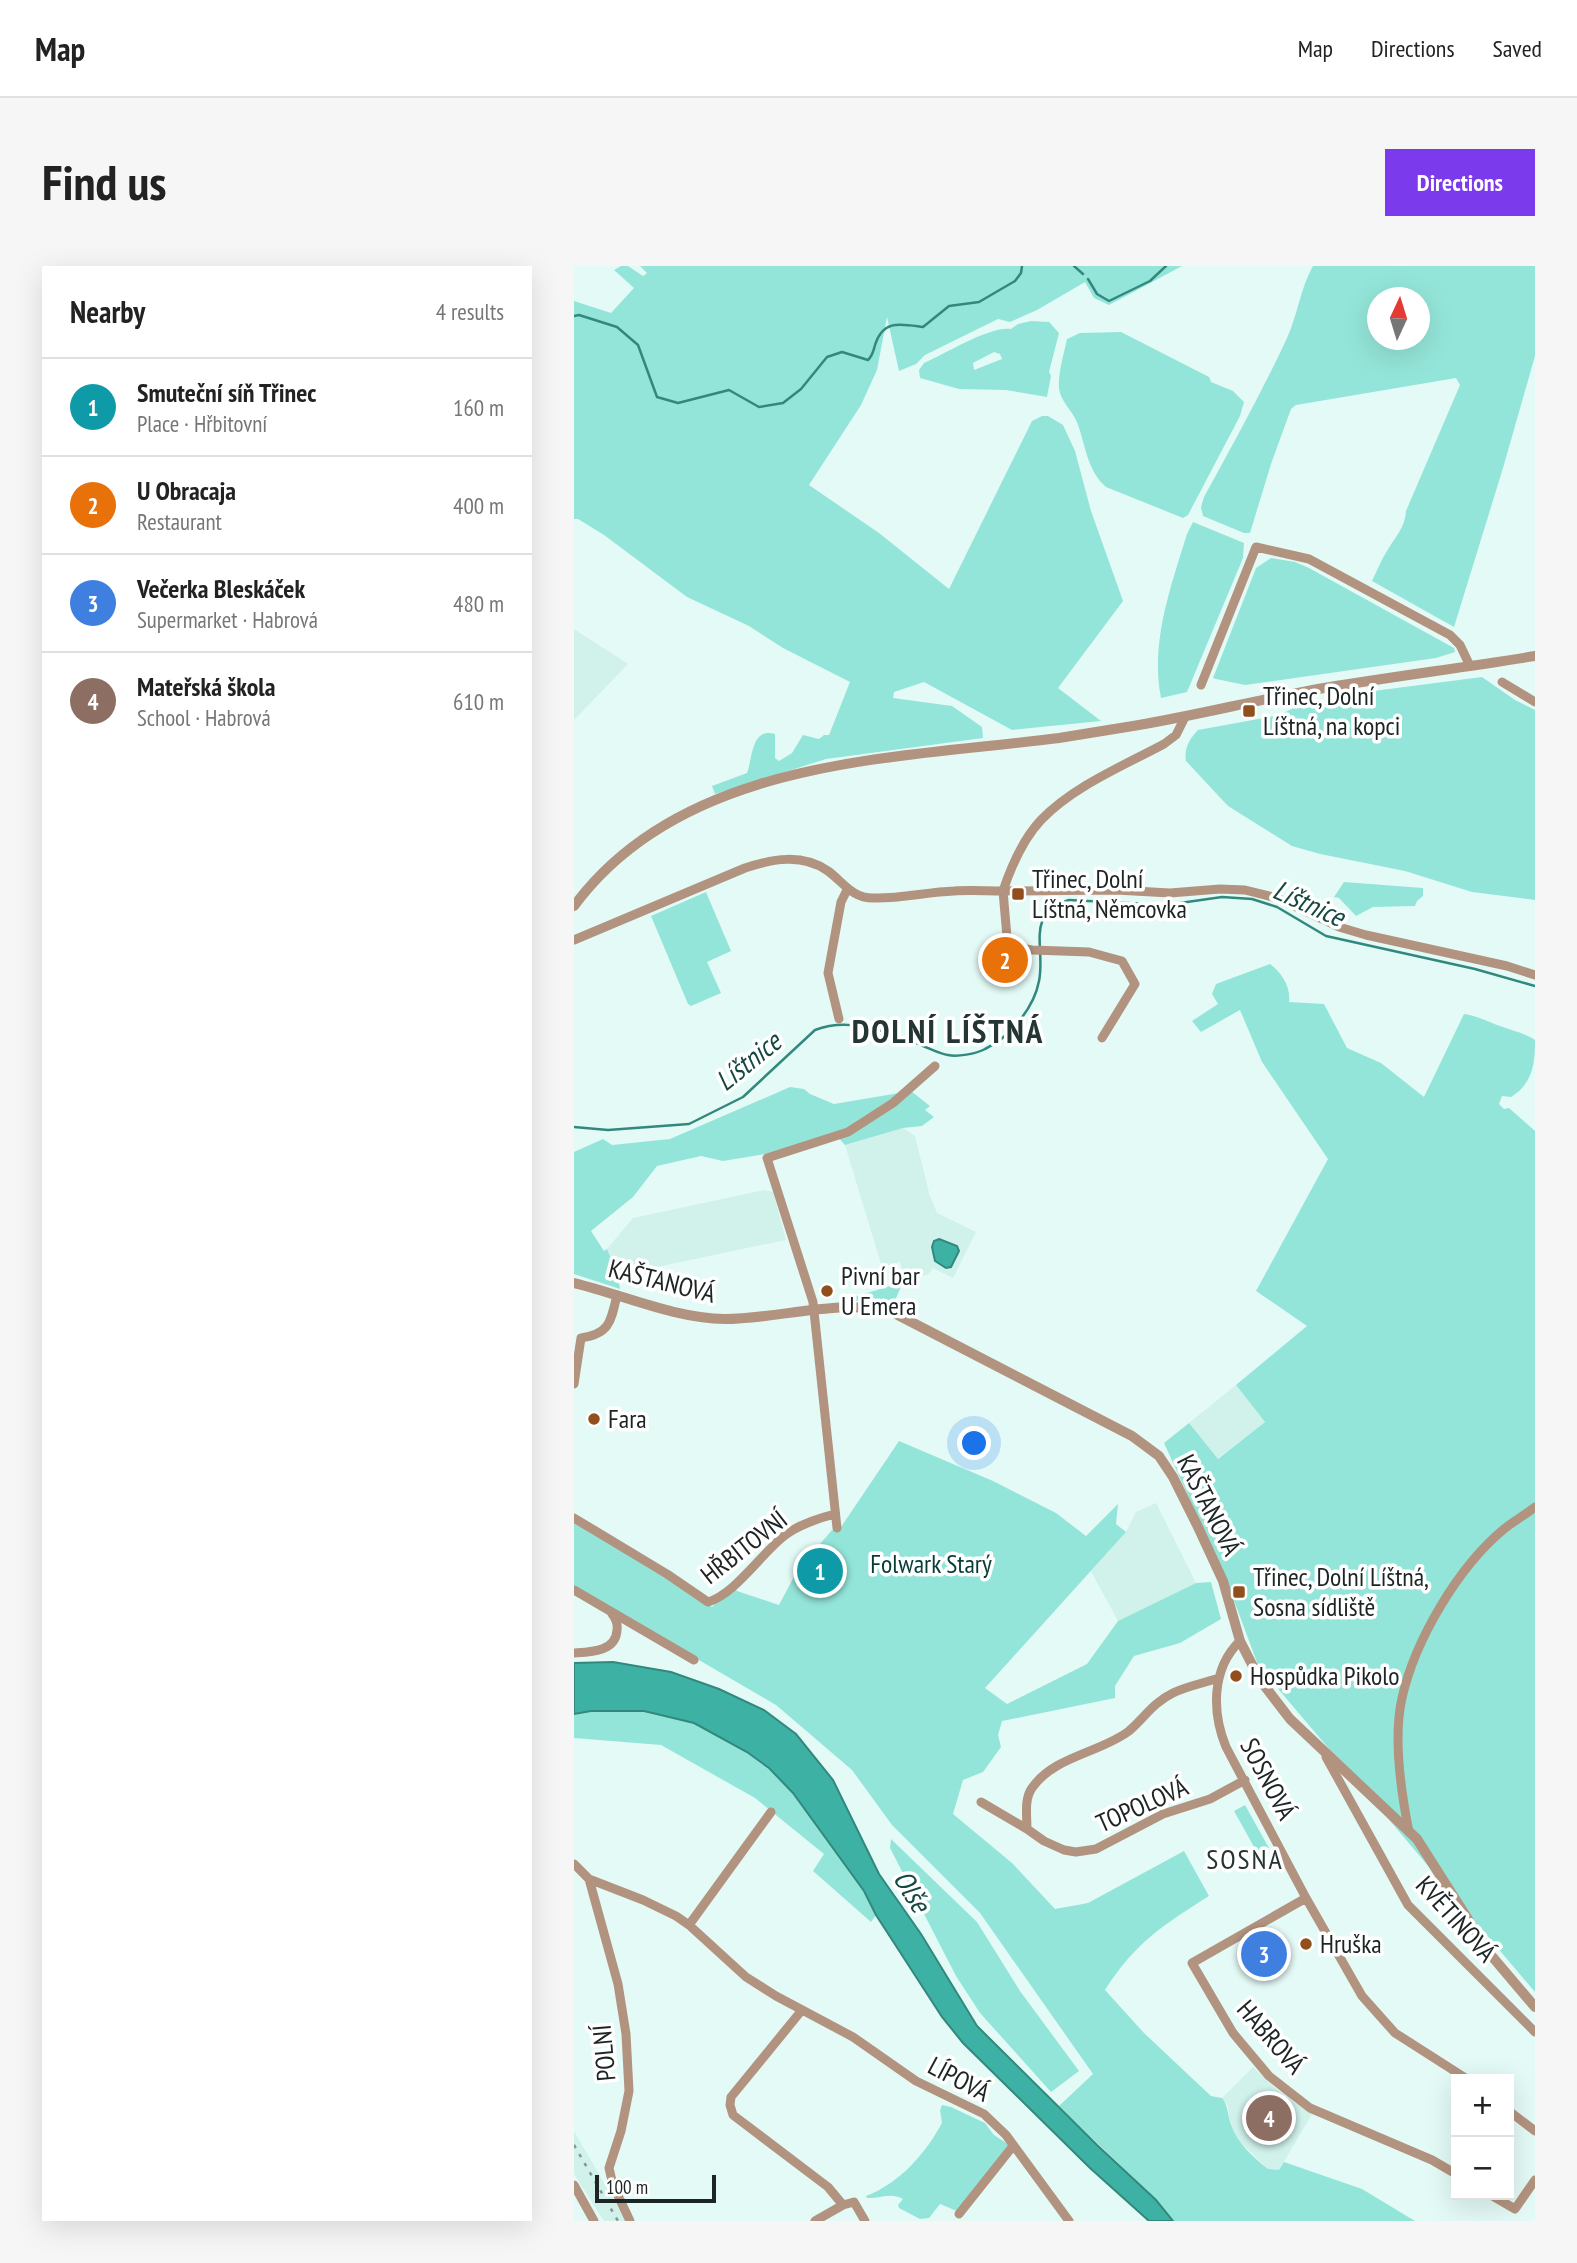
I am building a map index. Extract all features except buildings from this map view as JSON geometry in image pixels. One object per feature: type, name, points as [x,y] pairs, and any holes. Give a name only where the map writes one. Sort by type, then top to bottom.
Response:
[{"type":"street","points":[[1201,685],[1256,547],[1309,559],[1450,635],[1460,645],[1470,666]]},
{"type":"street","points":[[574,906],[608,867],[657,829],[702,805],[773,781],[906,754],[1061,737],[1185,717],[1328,687],[1535,656]]},
{"type":"street","points":[[1502,682],[1535,702]]},
{"type":"street","points":[[1102,1038],[1135,984],[1122,961],[1089,952],[1015,947],[1007,937],[1003,891],[1013,864],[1040,821],[1067,799],[1164,744],[1176,735],[1185,717]]},
{"type":"street","points":[[574,940],[762,862],[785,858],[808,861],[827,871],[847,890],[870,899],[954,891],[1116,890],[1170,893],[1245,890],[1277,898],[1339,927],[1366,935],[1472,957],[1535,975]]},
{"type":"street","points":[[839,1019],[828,973],[841,902],[847,890]]},
{"type":"street","points":[[837,1528],[813,1302],[786,1225],[767,1158],[848,1132],[892,1103],[935,1066]]},
{"type":"street","name":"KAŠTANOVÁ","points":[[574,1283],[677,1313],[710,1318],[751,1318],[869,1308],[892,1312],[1101,1419],[1151,1449],[1165,1464],[1202,1536],[1223,1581],[1240,1641],[1260,1680],[1290,1719],[1417,1839],[1490,1954],[1535,2007]]},
{"type":"street","points":[[574,1384],[581,1338],[596,1336],[604,1331],[617,1295]]},
{"type":"street","points":[[1409,1832],[1402,1785],[1399,1728],[1402,1699],[1415,1657],[1463,1574],[1504,1529],[1535,1507]]},
{"type":"street","name":"HŘBITOVNÍ","points":[[574,1518],[708,1602],[715,1600],[734,1584],[786,1534],[835,1514]]},
{"type":"street","points":[[574,1590],[694,1660]]},
{"type":"street","points":[[574,1653],[593,1652],[611,1644],[616,1637],[617,1619],[610,1612]]},
{"type":"street","name":"SOSNOVÁ","points":[[1240,1641],[1219,1678],[1216,1709],[1219,1728],[1245,1780],[1306,1899],[1362,1996],[1395,2033],[1459,2074]]},
{"type":"street","points":[[1027,1829],[1027,1797],[1043,1776],[1064,1762],[1129,1731],[1152,1706],[1174,1692],[1219,1678]]},
{"type":"street","name":"KVĚTINOVÁ","points":[[1322,1749],[1408,1905],[1535,2032]]},
{"type":"street","name":"TOPOLOVÁ","points":[[981,1802],[1044,1841],[1076,1852],[1096,1849],[1163,1814],[1210,1799],[1245,1780]]},
{"type":"street","points":[[689,1924],[771,1812]]},
{"type":"street","points":[[574,1864],[589,1879]]},
{"type":"street","name":"LÍPOVÁ","points":[[589,1879],[643,1900],[689,1924],[746,1977],[853,2037],[916,2081],[984,2114],[997,2125],[1068,2220]]},
{"type":"street","name":"POLNÍ","points":[[589,1879],[618,1984],[626,2034],[629,2091],[621,2131],[609,2168],[613,2185],[630,2221]]},
{"type":"street","name":"HABROVÁ","points":[[1306,1899],[1192,1963],[1233,2033],[1269,2076],[1310,2108],[1432,2160],[1451,2171]]},
{"type":"street","points":[[802,2010],[731,2096],[730,2105],[733,2115],[828,2187],[843,2205]]},
{"type":"street","points":[[1514,2115],[1535,2131]]},
{"type":"street","points":[[959,2214],[1013,2146]]},
{"type":"street","points":[[1500,2200],[1516,2209],[1535,2180]]},
{"type":"street","points":[[574,2185],[594,2221]]},
{"type":"street","points":[[815,2221],[843,2205],[854,2202],[864,2221]]},
{"type":"shaded area","points":[[574,629],[628,664],[574,720]]},
{"type":"shaded area","points":[[903,1128],[915,1136],[929,1193],[937,1213],[976,1232],[953,1278],[933,1268],[929,1274],[906,1282],[900,1262],[882,1267],[845,1145]]},
{"type":"shaded area","points":[[764,1190],[773,1192],[786,1240],[618,1275],[607,1249],[633,1218]]},
{"type":"shaded area","points":[[939,1239],[957,1246],[959,1251],[951,1267],[946,1268],[935,1261],[932,1247],[934,1241]]},
{"type":"shaded area","points":[[1236,1385],[1265,1422],[1217,1459],[1189,1423]]},
{"type":"shaded area","points":[[1156,1503],[1196,1583],[1118,1621],[1091,1571],[1126,1532],[1136,1512]]},
{"type":"shaded area","points":[[613,1662],[671,1672],[719,1689],[764,1710],[796,1734],[833,1780],[879,1874],[921,1934],[977,2026],[1156,2200],[1173,2221],[1149,2221],[1090,2168],[963,2043],[942,2017],[876,1915],[864,1891],[793,1793],[769,1768],[747,1752],[694,1723],[644,1711],[591,1711],[574,1714],[574,1663]]},
{"type":"shaded area","points":[[1253,2067],[1279,2092],[1312,2114],[1279,2170],[1268,2169],[1238,2140],[1229,2122],[1228,2106],[1222,2098]]},
{"type":"shaded area","points":[[574,2131],[626,2221],[604,2221],[574,2174]]},
{"type":"green space","points":[[628,266],[643,276],[647,273],[640,266],[1182,266],[1109,305],[1094,298],[1085,282],[1037,310],[1010,322],[998,319],[899,371],[887,317],[877,370],[861,405],[809,485],[879,533],[949,589],[1032,421],[1048,416],[1063,425],[1075,451],[1091,511],[1123,601],[1058,688],[1101,721],[1012,730],[924,682],[894,692],[893,698],[952,706],[982,727],[983,738],[826,759],[715,794],[712,786],[747,773],[754,745],[761,735],[775,734],[775,758],[779,761],[792,753],[803,735],[819,739],[829,735],[850,682],[783,648],[749,626],[687,597],[604,535],[574,519],[574,301],[611,313],[634,288],[614,270]]},
{"type":"green space","points":[[1313,266],[1535,266],[1535,356],[1454,627],[1372,581],[1404,522],[1406,511],[1460,385],[1456,378],[1296,405],[1291,409],[1271,464],[1250,533],[1203,516],[1201,507],[1204,497],[1287,338]]},
{"type":"green space","points":[[1031,321],[1049,322],[1059,333],[1049,372],[1051,376],[1047,397],[1006,390],[959,389],[920,378],[919,370],[924,363],[979,336],[1011,329]],"holes":[[[994,352],[1000,354],[1002,359],[974,370],[973,363]]]},
{"type":"green space","points":[[1121,332],[1209,377],[1211,382],[1233,391],[1244,402],[1240,416],[1188,515],[1183,518],[1106,487],[1091,465],[1077,422],[1060,393],[1059,376],[1067,339],[1080,333]]},
{"type":"green space","points":[[1193,522],[1244,543],[1243,558],[1187,692],[1161,698],[1158,677],[1160,636],[1175,574]]},
{"type":"green space","points":[[1271,558],[1295,562],[1309,568],[1454,648],[1455,652],[1436,658],[1245,685],[1213,678],[1256,568]]},
{"type":"green space","points":[[1482,677],[1535,710],[1535,900],[1472,892],[1405,871],[1292,846],[1228,806],[1186,761],[1188,744],[1198,730],[1280,715],[1295,707],[1318,702],[1336,702],[1339,698],[1381,690]]},
{"type":"green space","points":[[1344,882],[1423,888],[1423,896],[1415,906],[1373,907],[1356,916],[1339,898],[1334,897]]},
{"type":"green space","points":[[706,892],[731,951],[707,962],[721,993],[691,1006],[651,916]]},
{"type":"green space","points":[[1270,964],[1285,981],[1289,1002],[1324,1004],[1347,1048],[1381,1063],[1424,1097],[1464,1014],[1535,1040],[1533,1065],[1528,1079],[1511,1097],[1502,1096],[1499,1104],[1504,1109],[1509,1108],[1535,1131],[1535,1992],[1258,1665],[1226,1579],[1164,1443],[1189,1423],[1218,1459],[1265,1422],[1236,1385],[1307,1326],[1256,1291],[1328,1159],[1262,1062],[1240,1010],[1201,1032],[1192,1021],[1218,1004],[1212,994],[1216,984]]},
{"type":"green space","points":[[790,1087],[804,1089],[834,1104],[911,1091],[930,1106],[925,1110],[934,1117],[922,1126],[903,1128],[845,1145],[835,1134],[765,1154],[723,1161],[701,1156],[657,1166],[633,1197],[591,1231],[604,1251],[607,1249],[618,1275],[620,1289],[574,1274],[574,1152],[603,1139],[612,1145],[670,1139]]},
{"type":"green space","points":[[903,1282],[893,1305],[882,1301],[841,1301]]},
{"type":"green space","name":"Folwark Starý","points":[[899,1441],[993,1481],[1056,1513],[1086,1536],[1118,1504],[1116,1524],[1126,1532],[985,1688],[1007,1704],[1087,1664],[1118,1621],[1196,1583],[1211,1582],[1221,1619],[1180,1643],[1134,1656],[1115,1686],[1115,1698],[1002,1721],[998,1735],[1001,1747],[983,1772],[963,1780],[953,1814],[1012,1863],[1055,1909],[1088,1903],[1184,1851],[1209,1896],[1151,1936],[1127,1960],[1105,1990],[1144,2033],[1211,2096],[1222,2098],[1238,2138],[1268,2169],[1279,2170],[1284,2162],[1362,2189],[1415,2221],[1173,2221],[1132,2176],[1059,2106],[1093,2074],[980,1913],[892,1825],[852,1770],[776,1705],[574,1587],[574,1518],[712,1607],[732,1587],[779,1605],[797,1571],[832,1530],[841,1527]]},
{"type":"green space","points":[[591,1711],[644,1711],[694,1723],[747,1752],[769,1768],[797,1797],[864,1891],[876,1915],[871,1922],[813,1871],[824,1854],[755,1798],[661,1745],[574,1738],[574,1714]]},
{"type":"green space","points":[[1245,1805],[1269,1848],[1258,1854],[1234,1811]]},
{"type":"green space","points":[[891,1839],[977,1922],[1020,1991],[1079,2071],[1051,2092],[980,2013],[956,1976],[890,1848]]},
{"type":"green space","points":[[942,2105],[985,2123],[994,2135],[1011,2146],[959,2212],[940,2204],[929,2218],[920,2219],[899,2208],[898,2205],[903,2199],[898,2197],[867,2198],[866,2196],[901,2175],[928,2146],[942,2123]]},
{"type":"waterway","points":[[574,316],[579,315],[617,327],[638,345],[657,397],[678,403],[729,390],[759,407],[783,403],[801,389],[827,357],[842,352],[868,360],[878,337],[888,327],[923,327],[949,306],[979,302],[1015,281],[1022,266]]},
{"type":"waterway","points":[[1074,266],[1083,274]]},
{"type":"waterway","points":[[1088,279],[1097,294],[1109,301],[1150,281],[1166,266]]},
{"type":"waterway","name":"Líštnice","points":[[574,1127],[608,1130],[689,1124],[743,1097],[815,1030],[829,1026],[856,1025],[870,1028],[948,1055],[981,1051],[1012,1029],[1032,1001],[1039,981],[1042,923],[1046,914],[1055,906],[1069,900],[1166,905],[1222,897],[1252,899],[1277,907],[1326,936],[1475,969],[1535,986]]},
{"type":"railway","points":[[574,2145],[618,2221]]},
{"type":"place","name":"Třinec, Dolní Líštná, na kopci","points":[[1249,711]]},
{"type":"place","name":"Třinec, Dolní Líštná, Němcovka","points":[[1018,894]]},
{"type":"place","name":"U Obracaja","points":[[1005,960]]},
{"type":"place","name":"Pivní bar U Emera","points":[[827,1291]]},
{"type":"place","name":"Fara","points":[[594,1419]]},
{"type":"place","name":"Smuteční síň Třinec","points":[[820,1571]]},
{"type":"place","name":"Třinec, Dolní Líštná, Sosna sídliště","points":[[1239,1592]]},
{"type":"place","name":"Hospůdka Pikolo","points":[[1236,1676]]},
{"type":"place","name":"Hruška","points":[[1306,1944]]},
{"type":"place","name":"Večerka Bleskáček","points":[[1264,1954]]},
{"type":"place","name":"Mateřská škola","points":[[1269,2118]]},
{"type":"district","name":"DOLNÍ LÍŠTNÁ","points":[[948,1031]]},
{"type":"district","name":"SOSNA","points":[[1245,1859]]},
{"type":"water label","name":"Olše","points":[[912,1891]]}]
